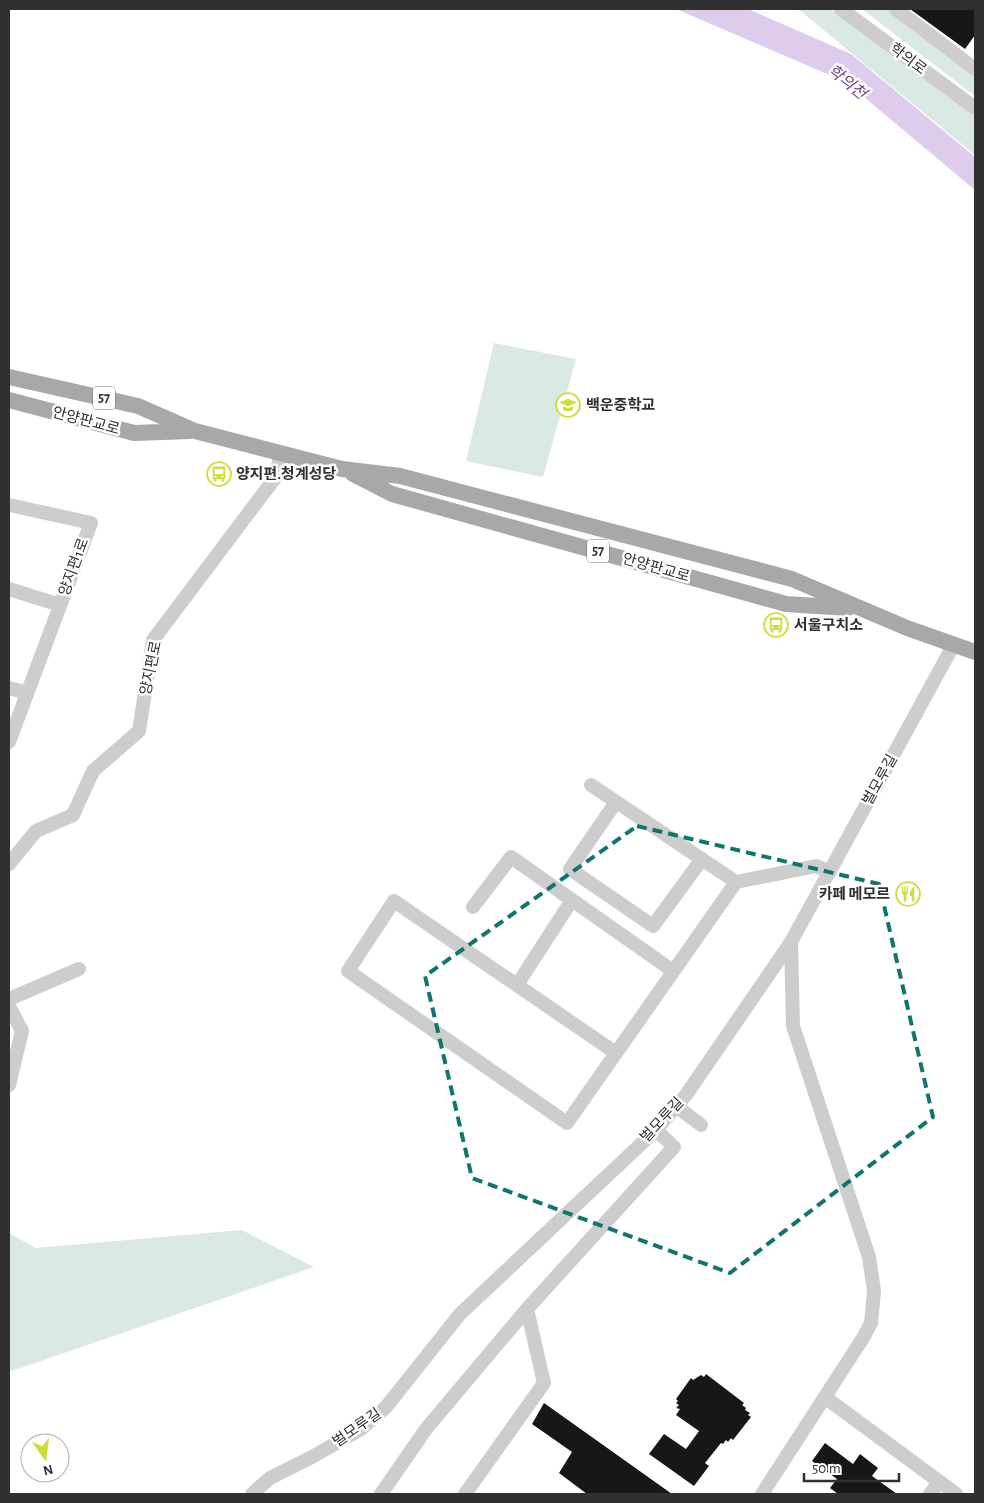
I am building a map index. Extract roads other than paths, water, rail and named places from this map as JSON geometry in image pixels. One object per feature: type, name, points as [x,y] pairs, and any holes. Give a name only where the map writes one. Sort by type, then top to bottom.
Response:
[{"type":"main road","name":"안양판교로","points":[[9,377],[138,406],[194,431],[342,469],[400,476],[792,579],[907,628],[975,652]]},
{"type":"main road","name":"안양판교로","points":[[9,400],[134,433],[194,431]]},
{"type":"main road","name":"안양판교로","points":[[342,469],[392,494],[786,604],[860,609]]},
{"type":"street","name":"학의로","points":[[841,9],[975,108]]},
{"type":"street","points":[[896,9],[975,69]]},
{"type":"street","name":"양지편로","points":[[9,864],[36,832],[73,815],[93,771],[139,731],[154,640],[275,478],[281,453]]},
{"type":"street","name":"양지편1로","points":[[9,505],[90,523],[9,742]]},
{"type":"street","name":"양지편1로","points":[[9,588],[60,605]]},
{"type":"street","name":"벌모루길","points":[[252,1494],[270,1478],[361,1429],[386,1407],[460,1314],[656,1130],[686,1095],[791,942],[954,644]]},
{"type":"street","points":[[9,688],[27,693]]},
{"type":"street","points":[[591,785],[736,882]]},
{"type":"street","points":[[616,802],[570,869],[653,926],[702,859]]},
{"type":"street","points":[[474,907],[511,857],[673,972]]},
{"type":"street","points":[[616,1053],[394,901],[348,971],[567,1123],[736,882],[816,866],[830,872]]},
{"type":"street","points":[[517,985],[572,900]]},
{"type":"street","points":[[762,1494],[826,1398],[871,1323],[874,1290],[869,1257],[793,1026],[791,942]]},
{"type":"street","points":[[9,999],[79,969]]},
{"type":"street","points":[[9,1006],[22,1031],[9,1085]]},
{"type":"street","points":[[676,1106],[701,1125]]},
{"type":"street","points":[[381,1494],[426,1428],[527,1309],[674,1148],[656,1130]]},
{"type":"street","points":[[465,1494],[544,1383],[527,1309]]},
{"type":"street","points":[[826,1398],[956,1494]]},
{"type":"street","points":[[930,1494],[939,1482]]},
{"type":"water","name":"학의천","points":[[676,9],[748,9],[851,54],[975,157],[975,190],[846,82]]},
{"type":"place","name":"백운중학교","points":[[568,405]]},
{"type":"place","name":"양지편.청계성당","points":[[219,474]]},
{"type":"place","name":"서울구치소","points":[[776,625]]},
{"type":"place","name":"카페 메모르","points":[[908,894]]}]
